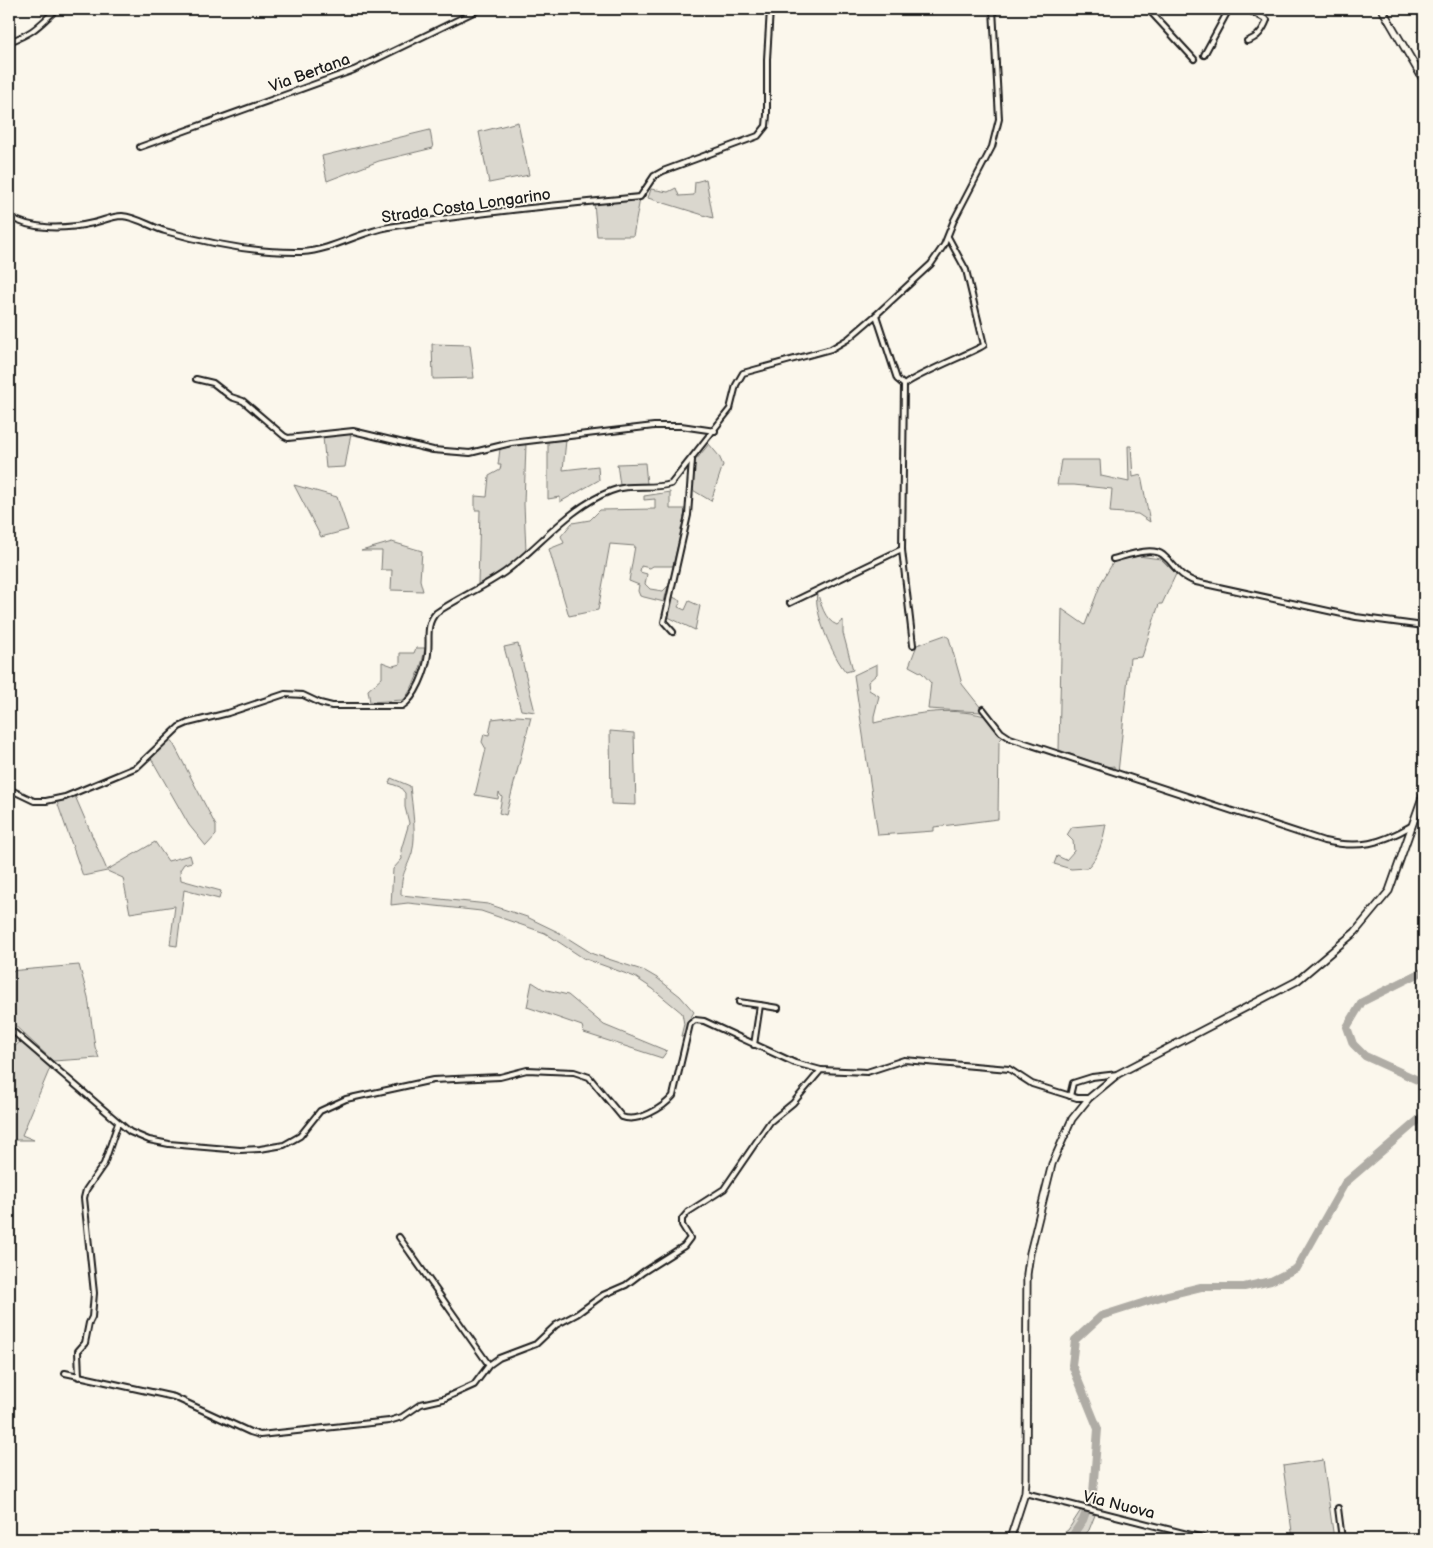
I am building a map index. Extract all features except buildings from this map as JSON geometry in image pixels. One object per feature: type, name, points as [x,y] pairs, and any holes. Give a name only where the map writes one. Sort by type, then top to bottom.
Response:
[{"type":"main road","points":[[1382,9],[1424,80]]},
{"type":"main road","points":[[1010,1539],[1025,1493],[1027,1460],[1026,1290],[1030,1253],[1058,1148],[1072,1119],[1089,1098],[1118,1074],[1283,989],[1317,967],[1356,932],[1389,891],[1424,792]]},
{"type":"street","points":[[9,42],[27,36],[57,9]]},
{"type":"street","name":"Via Bertana","points":[[140,147],[354,70],[480,9]]},
{"type":"street","name":"Strada Costa Longarino","points":[[9,216],[26,226],[38,226],[83,224],[124,216],[162,231],[222,245],[247,250],[301,252],[323,249],[391,226],[554,205],[640,197],[654,176],[663,171],[758,136],[763,132],[767,115],[767,59],[770,9]]},
{"type":"street","points":[[9,790],[34,801],[46,801],[65,797],[138,767],[179,727],[188,722],[228,713],[285,694],[303,695],[320,704],[332,706],[402,706],[412,697],[425,668],[428,654],[429,623],[436,613],[504,572],[575,511],[594,498],[619,488],[660,487],[671,484],[715,431],[730,409],[736,385],[743,372],[831,349],[848,339],[931,264],[948,237],[954,220],[992,146],[996,133],[999,119],[993,9]]},
{"type":"street","points":[[1148,9],[1194,59]]},
{"type":"street","points":[[1204,55],[1229,9]]},
{"type":"street","points":[[1247,9],[1267,20],[1264,28],[1255,39],[1247,41]]},
{"type":"street","points":[[904,385],[948,361],[979,350],[984,345],[966,270],[948,237]]},
{"type":"street","points":[[876,315],[897,379],[904,385]]},
{"type":"street","points":[[196,379],[212,383],[232,398],[242,401],[288,438],[353,431],[433,450],[470,453],[511,443],[654,426],[681,426],[715,431]]},
{"type":"street","points":[[904,385],[902,549],[913,645]]},
{"type":"street","points":[[673,632],[664,622],[688,515],[692,460]]},
{"type":"street","points":[[790,603],[902,549]]},
{"type":"street","points":[[1113,560],[1155,552],[1164,556],[1179,574],[1196,582],[1356,617],[1424,626]]},
{"type":"street","points":[[983,709],[1001,732],[1010,738],[1324,841],[1348,845],[1369,844],[1413,825]]},
{"type":"street","points":[[739,1002],[778,1008]]},
{"type":"street","points":[[754,1045],[760,1005]]},
{"type":"street","points":[[9,1028],[130,1132],[149,1140],[169,1144],[240,1150],[284,1145],[300,1136],[320,1111],[346,1099],[432,1080],[500,1077],[534,1070],[574,1072],[589,1077],[622,1117],[636,1118],[666,1105],[673,1096],[690,1024],[695,1020],[704,1021],[795,1063],[821,1070],[867,1072],[904,1060],[1009,1070],[1032,1084],[1070,1096],[1089,1098]]},
{"type":"street","points":[[65,1373],[174,1397],[260,1435],[389,1421],[402,1417],[421,1404],[442,1399],[474,1385],[489,1366],[499,1358],[536,1344],[556,1325],[578,1314],[603,1295],[626,1285],[684,1246],[690,1238],[682,1225],[682,1219],[688,1212],[724,1189],[734,1179],[770,1122],[793,1103],[821,1070]]},
{"type":"street","points":[[1070,1096],[1073,1084],[1078,1081],[1118,1074]]},
{"type":"street","points":[[79,1377],[78,1351],[85,1342],[89,1323],[92,1319],[94,1293],[84,1198],[86,1190],[104,1164],[118,1123]]},
{"type":"street","points":[[400,1237],[489,1366]]},
{"type":"street","name":"Via Nuova","points":[[1025,1493],[1207,1539]]},
{"type":"street","points":[[1338,1508],[1342,1539]]},
{"type":"shaded area","points":[[518,122],[529,175],[489,183],[479,132]]},
{"type":"shaded area","points":[[430,130],[433,148],[379,161],[327,181],[322,156]]},
{"type":"shaded area","points":[[706,179],[713,218],[648,198],[651,189],[668,192],[676,188],[679,196],[694,195],[695,182]]},
{"type":"shaded area","points":[[640,199],[633,236],[597,236],[594,203]]},
{"type":"shaded area","points":[[432,344],[470,345],[474,378],[433,379]]},
{"type":"shaded area","points":[[351,433],[345,467],[326,468],[323,437]]},
{"type":"shaded area","points":[[566,440],[563,470],[598,466],[599,480],[560,502],[560,497],[548,499],[548,441]]},
{"type":"shaded area","points":[[526,443],[524,504],[526,552],[503,570],[478,584],[480,510],[475,510],[475,496],[487,497],[489,476],[500,470],[501,465],[498,465],[500,449]]},
{"type":"shaded area","points":[[709,444],[719,456],[723,465],[711,501],[691,489],[695,461]]},
{"type":"shaded area","points":[[1128,446],[1131,446],[1133,477],[1141,475],[1150,522],[1138,514],[1110,512],[1112,489],[1057,485],[1061,460],[1100,460],[1101,476],[1129,482]]},
{"type":"shaded area","points":[[645,463],[647,484],[620,485],[617,464]]},
{"type":"shaded area","points":[[294,485],[337,497],[348,530],[321,537]]},
{"type":"shaded area","points":[[670,492],[670,509],[686,509],[673,566],[653,566],[650,568],[641,566],[640,572],[647,574],[645,584],[650,589],[663,591],[668,586],[664,602],[640,596],[638,591],[639,585],[629,581],[635,546],[610,544],[598,610],[569,616],[549,549],[564,543],[561,536],[572,523],[590,520],[600,510],[655,509],[655,499],[644,500],[644,496]]},
{"type":"shaded area","points":[[392,542],[422,551],[420,580],[423,591],[391,590],[392,570],[381,570],[382,551],[361,551]]},
{"type":"shaded area","points":[[1138,556],[1161,559],[1176,574],[1162,604],[1159,604],[1142,657],[1130,658],[1118,773],[1114,771],[1114,766],[1107,767],[1059,750],[1062,609],[1085,625],[1101,583],[1114,561]]},
{"type":"shaded area","points":[[817,592],[829,619],[837,625],[843,620],[843,633],[853,670],[846,672],[835,656],[821,622]]},
{"type":"shaded area","points":[[671,596],[681,601],[678,607],[685,610],[689,601],[700,606],[695,630],[666,616]]},
{"type":"shaded area","points":[[945,635],[949,638],[962,684],[981,708],[981,712],[928,709],[931,683],[922,673],[909,666],[917,645]]},
{"type":"shaded area","points":[[518,644],[535,712],[521,710],[504,647]]},
{"type":"shaded area","points":[[416,648],[425,648],[424,655],[418,675],[404,700],[370,702],[368,690],[382,678],[382,662],[393,666],[400,664],[400,653],[414,653]]},
{"type":"shaded area","points":[[877,664],[877,674],[868,682],[869,690],[879,696],[874,723],[929,712],[971,713],[985,716],[1003,737],[999,741],[998,819],[934,827],[934,831],[878,835],[854,675]]},
{"type":"shaded area","points":[[517,716],[531,717],[506,815],[499,813],[502,797],[499,793],[498,799],[475,795],[486,749],[482,742],[484,734],[489,735],[492,719]]},
{"type":"shaded area","points":[[610,731],[634,733],[636,805],[611,804]]},
{"type":"shaded area","points":[[171,739],[216,826],[216,835],[206,846],[189,825],[151,758]]},
{"type":"shaded area","points":[[391,778],[410,786],[414,820],[412,853],[403,877],[401,895],[488,904],[527,917],[558,932],[593,954],[645,971],[680,996],[694,1012],[688,1022],[684,1037],[681,1036],[684,1024],[682,1013],[653,989],[635,977],[583,958],[545,933],[481,911],[408,903],[391,905],[393,869],[402,859],[401,850],[409,823],[405,807],[405,793],[400,787],[389,783]]},
{"type":"shaded area","points":[[75,796],[107,870],[155,842],[168,861],[190,855],[192,862],[184,864],[180,870],[181,880],[221,891],[219,899],[184,890],[177,946],[170,945],[175,906],[130,913],[123,878],[107,871],[83,876],[57,802]]},
{"type":"shaded area","points":[[1106,824],[1102,842],[1087,868],[1071,869],[1054,864],[1057,856],[1066,860],[1074,851],[1073,841],[1067,835],[1072,827]]},
{"type":"shaded area","points":[[79,965],[88,997],[95,1047],[99,1058],[53,1061],[9,1020],[9,971]]},
{"type":"shaded area","points":[[532,982],[543,989],[568,995],[604,1025],[667,1051],[662,1058],[584,1033],[582,1026],[527,1007]]},
{"type":"shaded area","points":[[21,1041],[50,1068],[22,1135],[34,1140],[9,1140],[9,1056],[10,1051]]},
{"type":"shaded area","points":[[1323,1460],[1334,1539],[1293,1539],[1283,1466]]},
{"type":"shaded area","points":[[1081,1510],[1095,1515],[1089,1530],[1082,1538],[1055,1539],[1068,1530]]},
{"type":"waterway","points":[[1424,971],[1362,1002],[1347,1027],[1353,1044],[1365,1056],[1424,1083]]},
{"type":"waterway","points":[[1070,1539],[1083,1520],[1093,1493],[1098,1429],[1072,1365],[1075,1340],[1101,1316],[1164,1296],[1201,1287],[1244,1287],[1271,1281],[1297,1268],[1345,1183],[1424,1115]]}]
